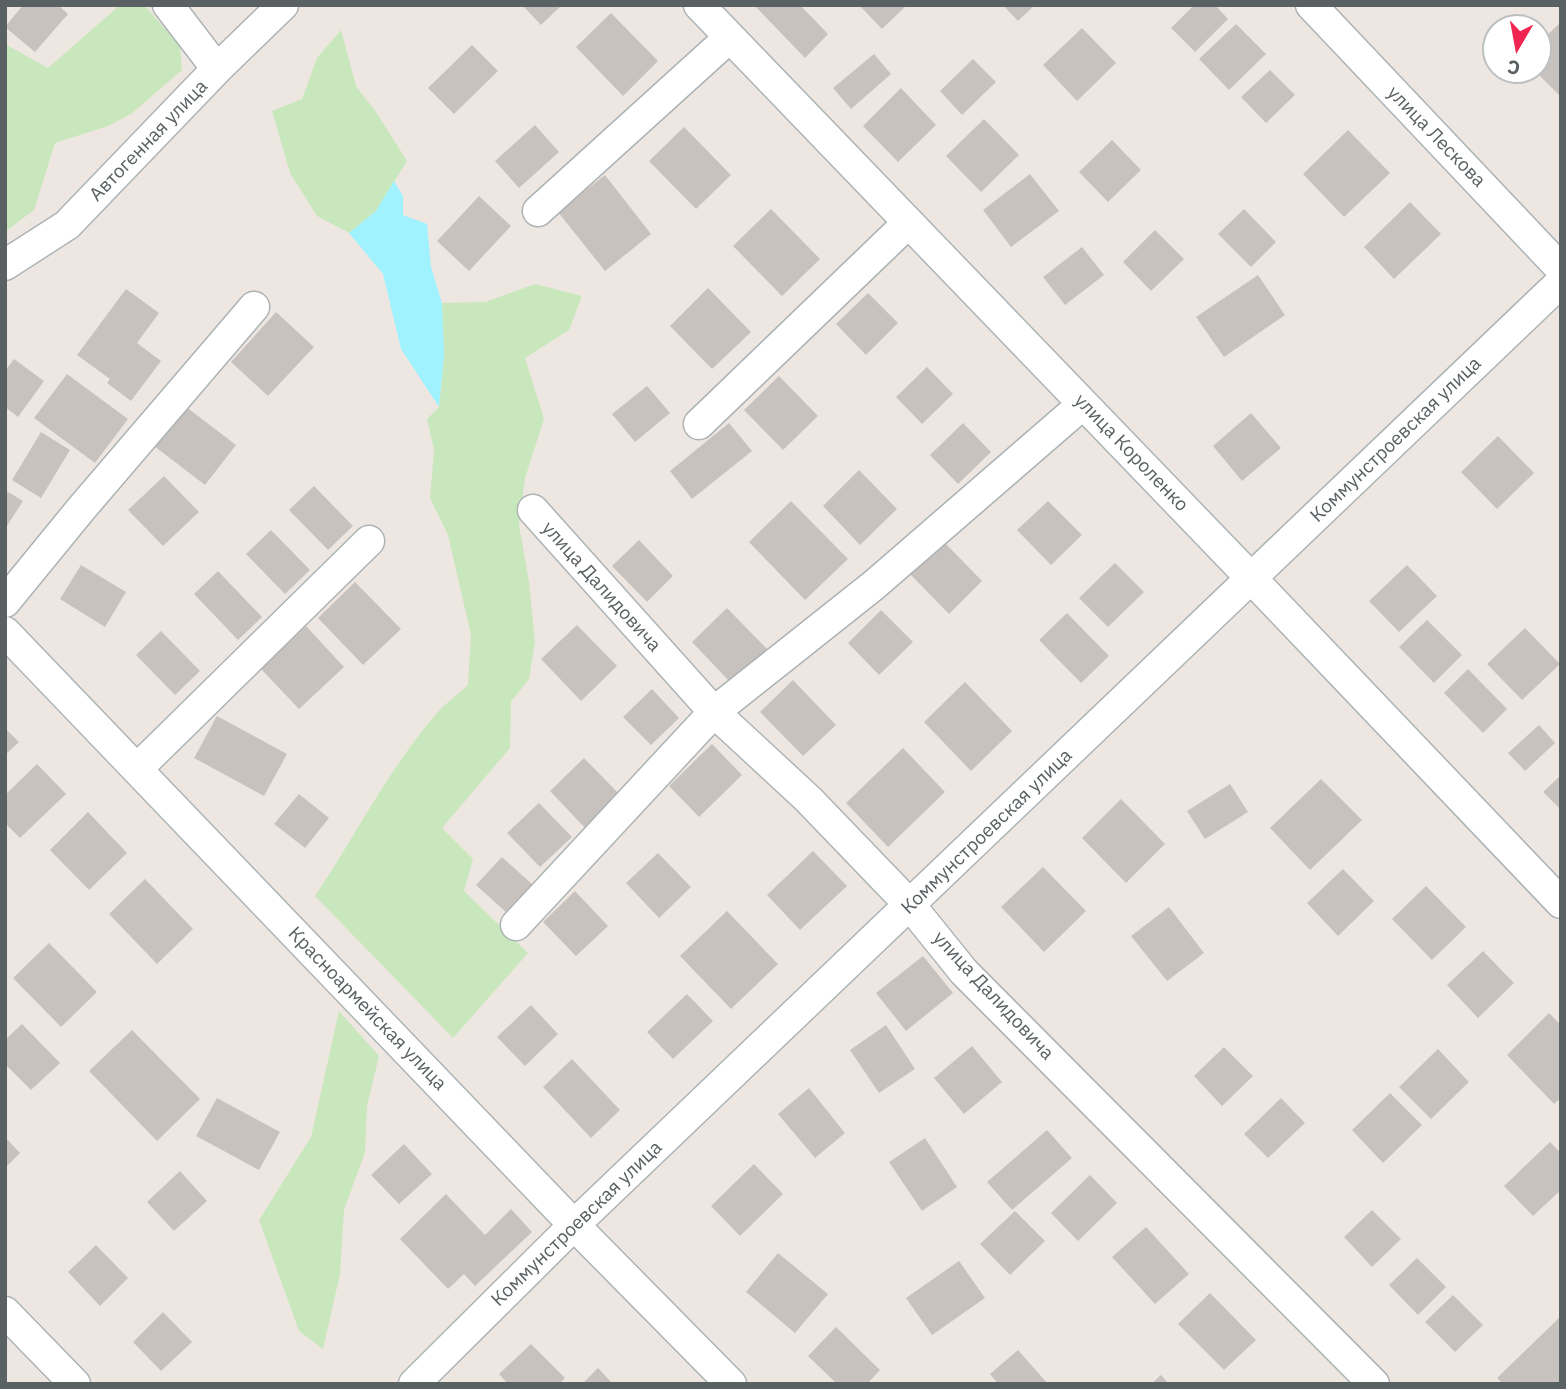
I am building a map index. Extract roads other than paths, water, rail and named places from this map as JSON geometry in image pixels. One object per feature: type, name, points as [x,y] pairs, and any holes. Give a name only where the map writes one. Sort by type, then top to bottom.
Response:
[{"type":"street","points":[[168,5],[217,69]]},
{"type":"street","name":"Автогенная улица","points":[[5,265],[67,225],[217,69],[283,5]]},
{"type":"street","name":"улица Короленко","points":[[699,5],[1561,903]]},
{"type":"street","name":"улица Лескова","points":[[1311,5],[1561,269]]},
{"type":"street","points":[[538,211],[730,37]]},
{"type":"street","points":[[699,424],[908,223]]},
{"type":"street","name":"Коммунстроевская улица","points":[[414,1384],[574,1225],[1561,282]]},
{"type":"street","points":[[5,602],[254,307]]},
{"type":"street","points":[[516,925],[714,712],[874,585],[1083,404]]},
{"type":"street","name":"улица Далидовича","points":[[533,510],[714,712],[808,799],[910,905],[964,972],[1374,1384]]},
{"type":"street","points":[[137,769],[369,541]]},
{"type":"street","name":"Красноармейская улица","points":[[5,632],[574,1225],[731,1384]]},
{"type":"street","points":[[5,1312],[75,1384]]},
{"type":"water","points":[[394,181],[403,196],[403,215],[427,224],[431,267],[442,303],[444,355],[439,407],[401,349],[383,274],[349,233],[376,211]]}]
